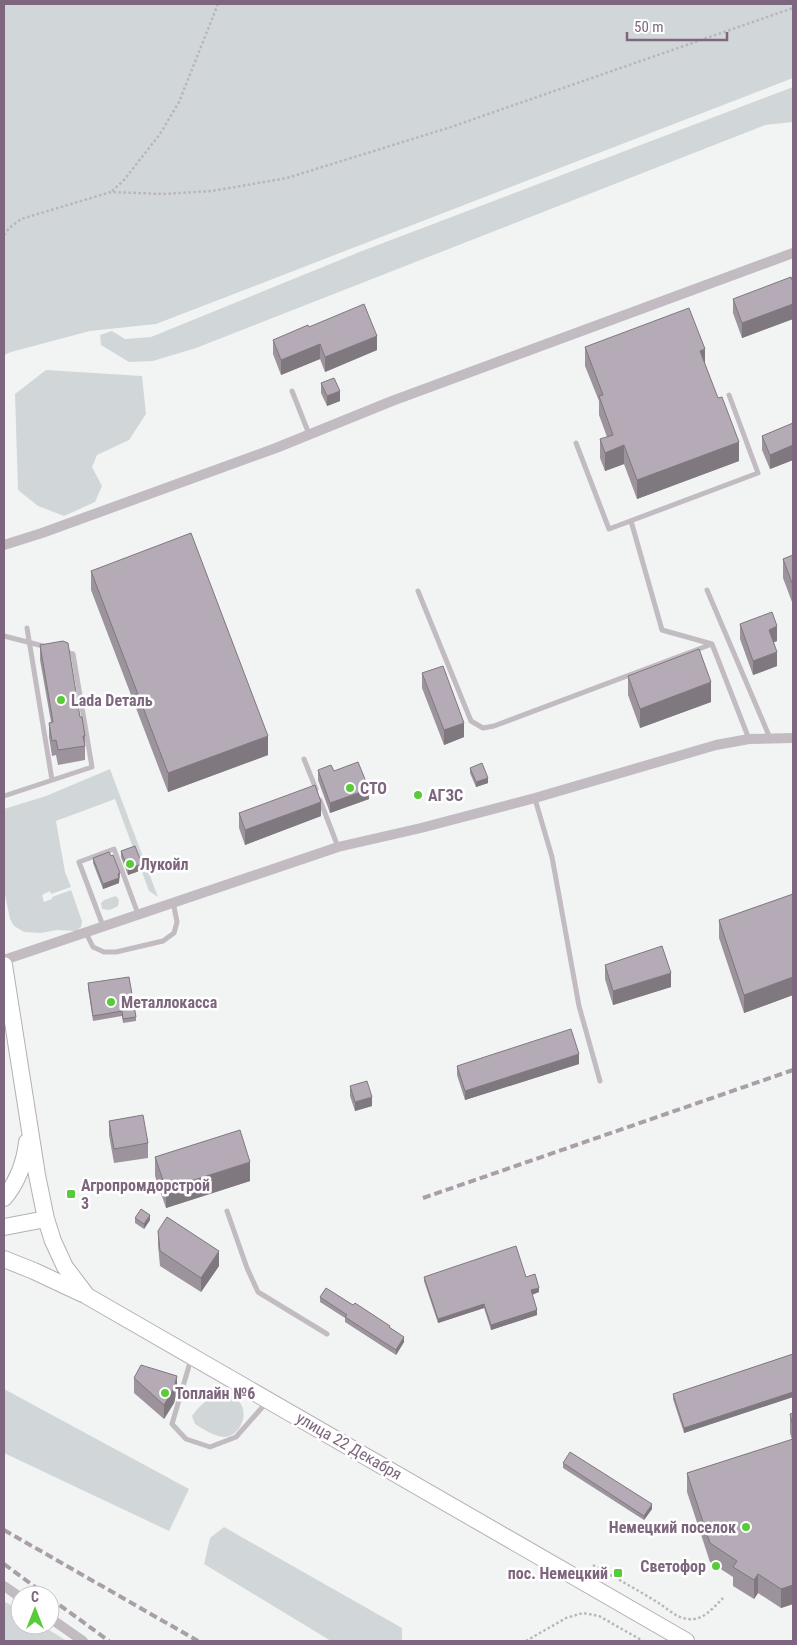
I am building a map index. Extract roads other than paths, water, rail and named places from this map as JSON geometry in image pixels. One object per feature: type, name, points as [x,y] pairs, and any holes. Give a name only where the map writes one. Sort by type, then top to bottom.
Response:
[{"type":"main road","name":"улица 22 Декабря","points":[[4,965],[36,1175],[46,1219],[53,1241],[65,1267],[87,1296],[686,1641]]},
{"type":"main road","points":[[4,1198],[9,1193],[22,1167],[29,1128]]},
{"type":"main road","points":[[4,1227],[46,1219]]},
{"type":"main road","points":[[4,1259],[87,1296]]},
{"type":"street","points":[[4,545],[42,533],[310,434],[392,401],[793,254]]},
{"type":"street","points":[[4,960],[338,847],[421,828],[535,798],[716,745],[749,739],[793,738]]},
{"type":"street","points":[[60,1625],[83,1641]]},
{"type":"lane","points":[[292,391],[310,434]]},
{"type":"lane","points":[[576,443],[609,529],[758,473],[729,395]]},
{"type":"lane","points":[[631,521],[662,630],[712,644]]},
{"type":"lane","points":[[707,590],[770,738]]},
{"type":"lane","points":[[418,591],[471,722],[483,728],[494,726],[712,644]]},
{"type":"lane","points":[[27,628],[52,780]]},
{"type":"lane","points":[[4,636],[73,654],[92,767],[4,796]]},
{"type":"lane","points":[[712,644],[749,739]]},
{"type":"lane","points":[[304,759],[338,847]]},
{"type":"lane","points":[[535,798],[552,857],[579,1006],[600,1081]]},
{"type":"lane","points":[[103,926],[79,862],[114,849],[138,914]]},
{"type":"lane","points":[[86,932],[93,947],[104,952],[116,952],[163,941],[174,933],[176,922],[173,902]]},
{"type":"lane","points":[[228,1211],[247,1268],[258,1292],[327,1334]]},
{"type":"lane","points":[[192,1356],[172,1424],[186,1439],[210,1447],[236,1437],[269,1400]]},
{"type":"railway","points":[[423,1198],[793,1070]]},
{"type":"railway","points":[[4,1530],[198,1641]]},
{"type":"railway","points":[[4,1564],[32,1585]]},
{"type":"railway","points":[[60,1605],[109,1641]]},
{"type":"place","name":"Lada Dеталь","points":[[61,700]]},
{"type":"place","name":"СТО","points":[[350,788]]},
{"type":"place","name":"АГЗС","points":[[418,795]]},
{"type":"place","name":"Лукойл","points":[[130,864]]},
{"type":"place","name":"Металлокасса","points":[[111,1002]]},
{"type":"place","name":"Агропромдорстрой 3","points":[[71,1194]]},
{"type":"place","name":"Топлайн №6","points":[[165,1393]]},
{"type":"place","name":"Немецкий поселок","points":[[746,1527]]},
{"type":"place","name":"Светофор","points":[[716,1566]]},
{"type":"place","name":"пос. Немецкий","points":[[618,1573]]}]
